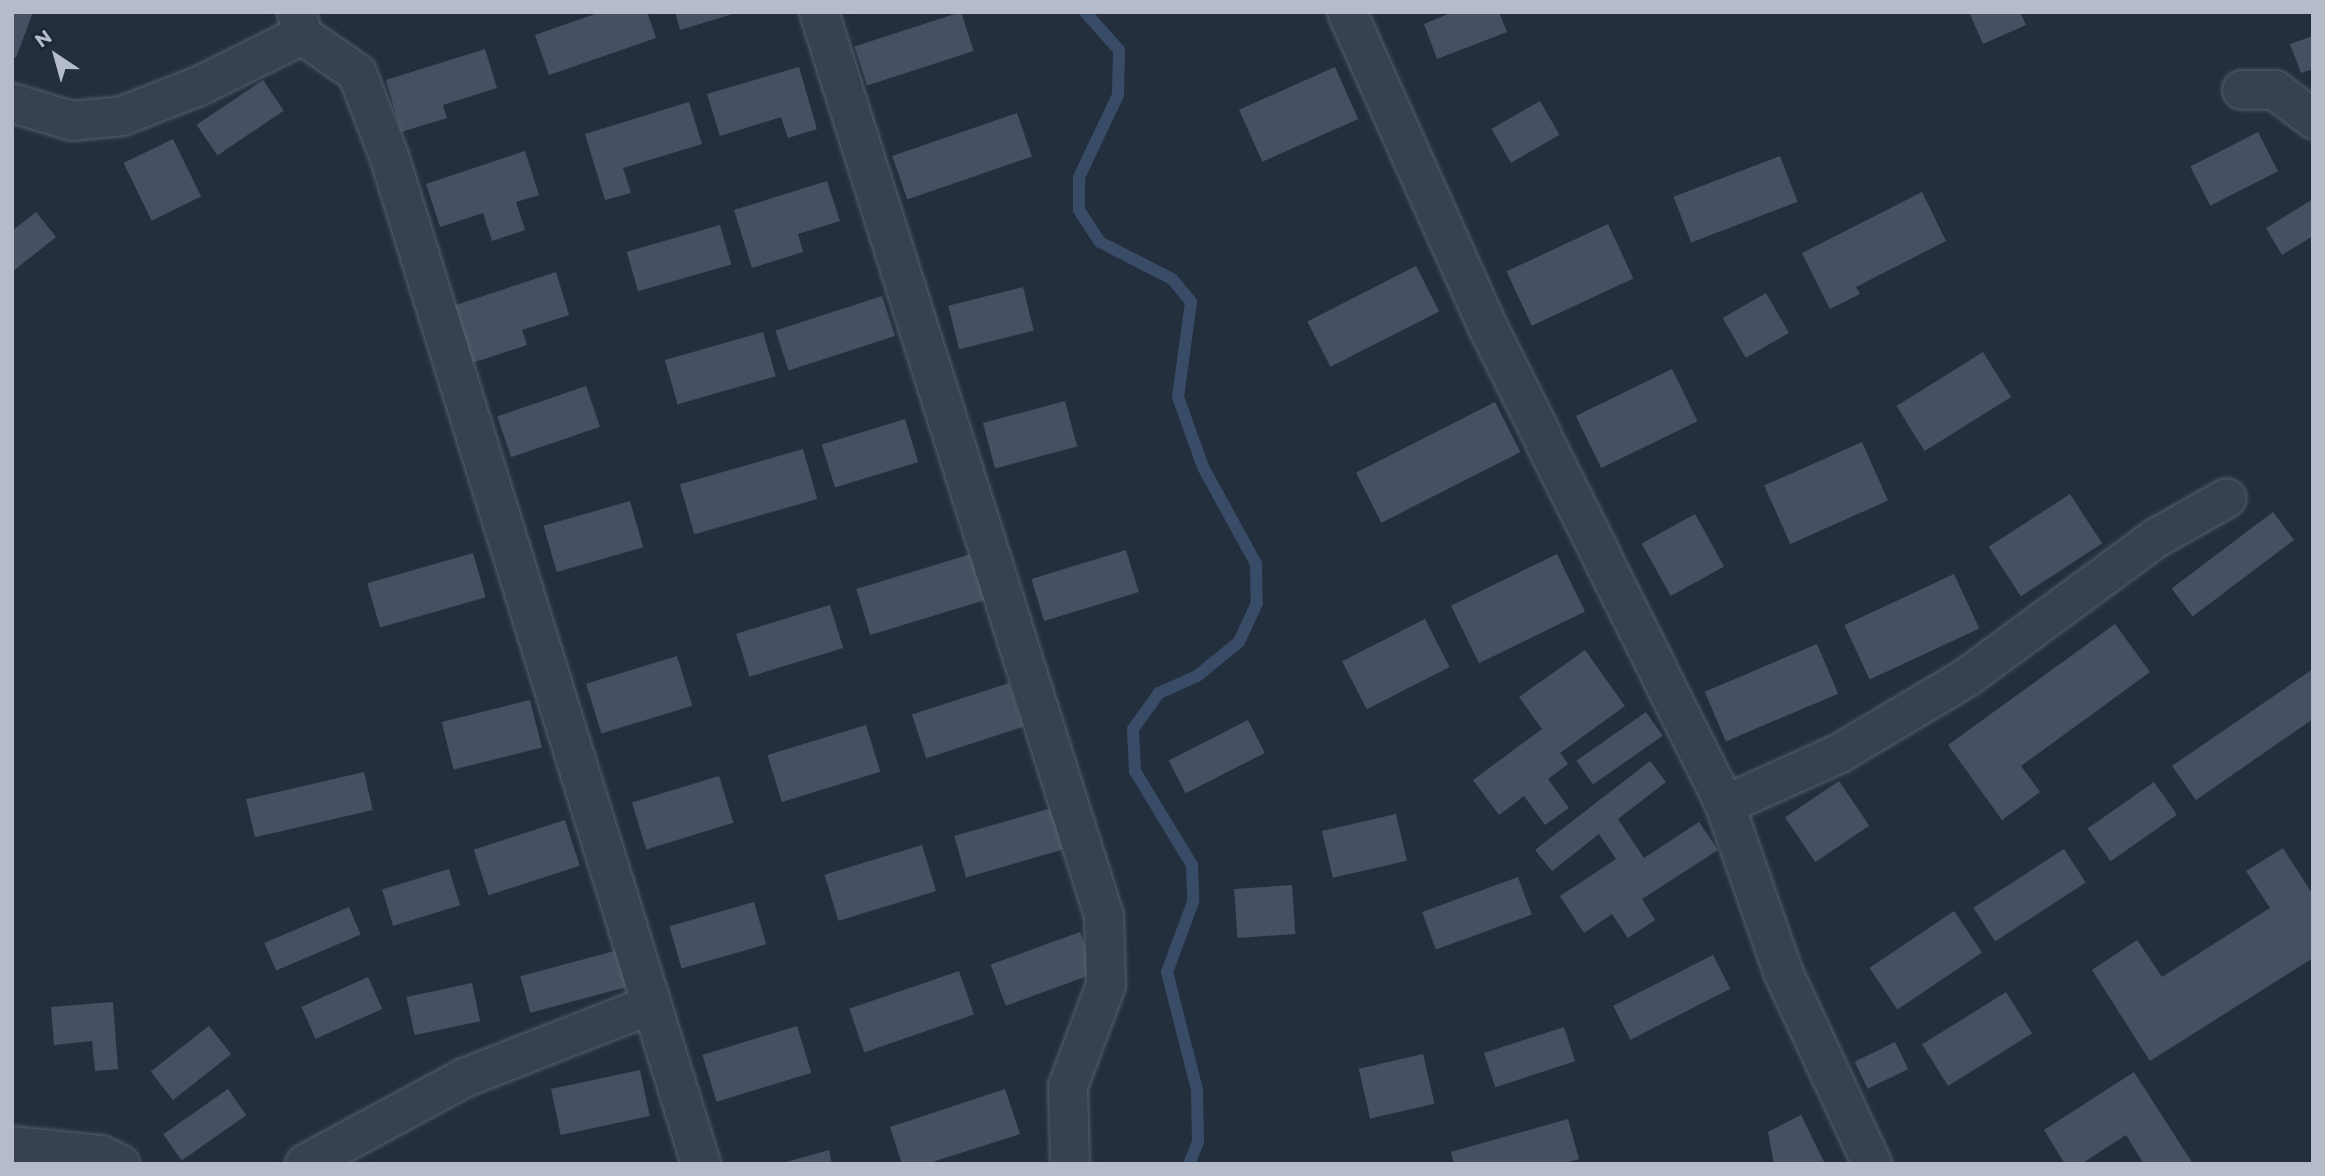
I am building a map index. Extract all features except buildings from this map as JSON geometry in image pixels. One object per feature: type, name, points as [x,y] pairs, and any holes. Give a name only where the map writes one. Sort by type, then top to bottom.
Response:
[{"type":"street","points":[[819,12],[1104,916],[1106,985],[1068,1086],[1070,1164]]},
{"type":"street","points":[[1348,12],[1488,326],[1726,805],[1783,972],[1872,1164]]},
{"type":"street","points":[[12,103],[72,121],[122,116],[199,86],[299,23],[357,73],[389,156],[701,1164]]},
{"type":"street","points":[[2242,90],[2275,90],[2313,119]]},
{"type":"street","points":[[1726,805],[1839,753],[1966,678],[2156,538],[2227,498]]},
{"type":"street","points":[[305,1164],[464,1078],[650,1005]]},
{"type":"street","points":[[12,1146],[101,1155],[120,1164]]},
{"type":"waterway","points":[[1085,12],[1119,50],[1118,95],[1079,177],[1079,210],[1100,242],[1172,279],[1191,302],[1178,397],[1203,467],[1256,564],[1257,603],[1239,642],[1197,676],[1159,693],[1133,729],[1135,771],[1192,865],[1193,902],[1167,972],[1197,1090],[1198,1142],[1189,1164]]}]
